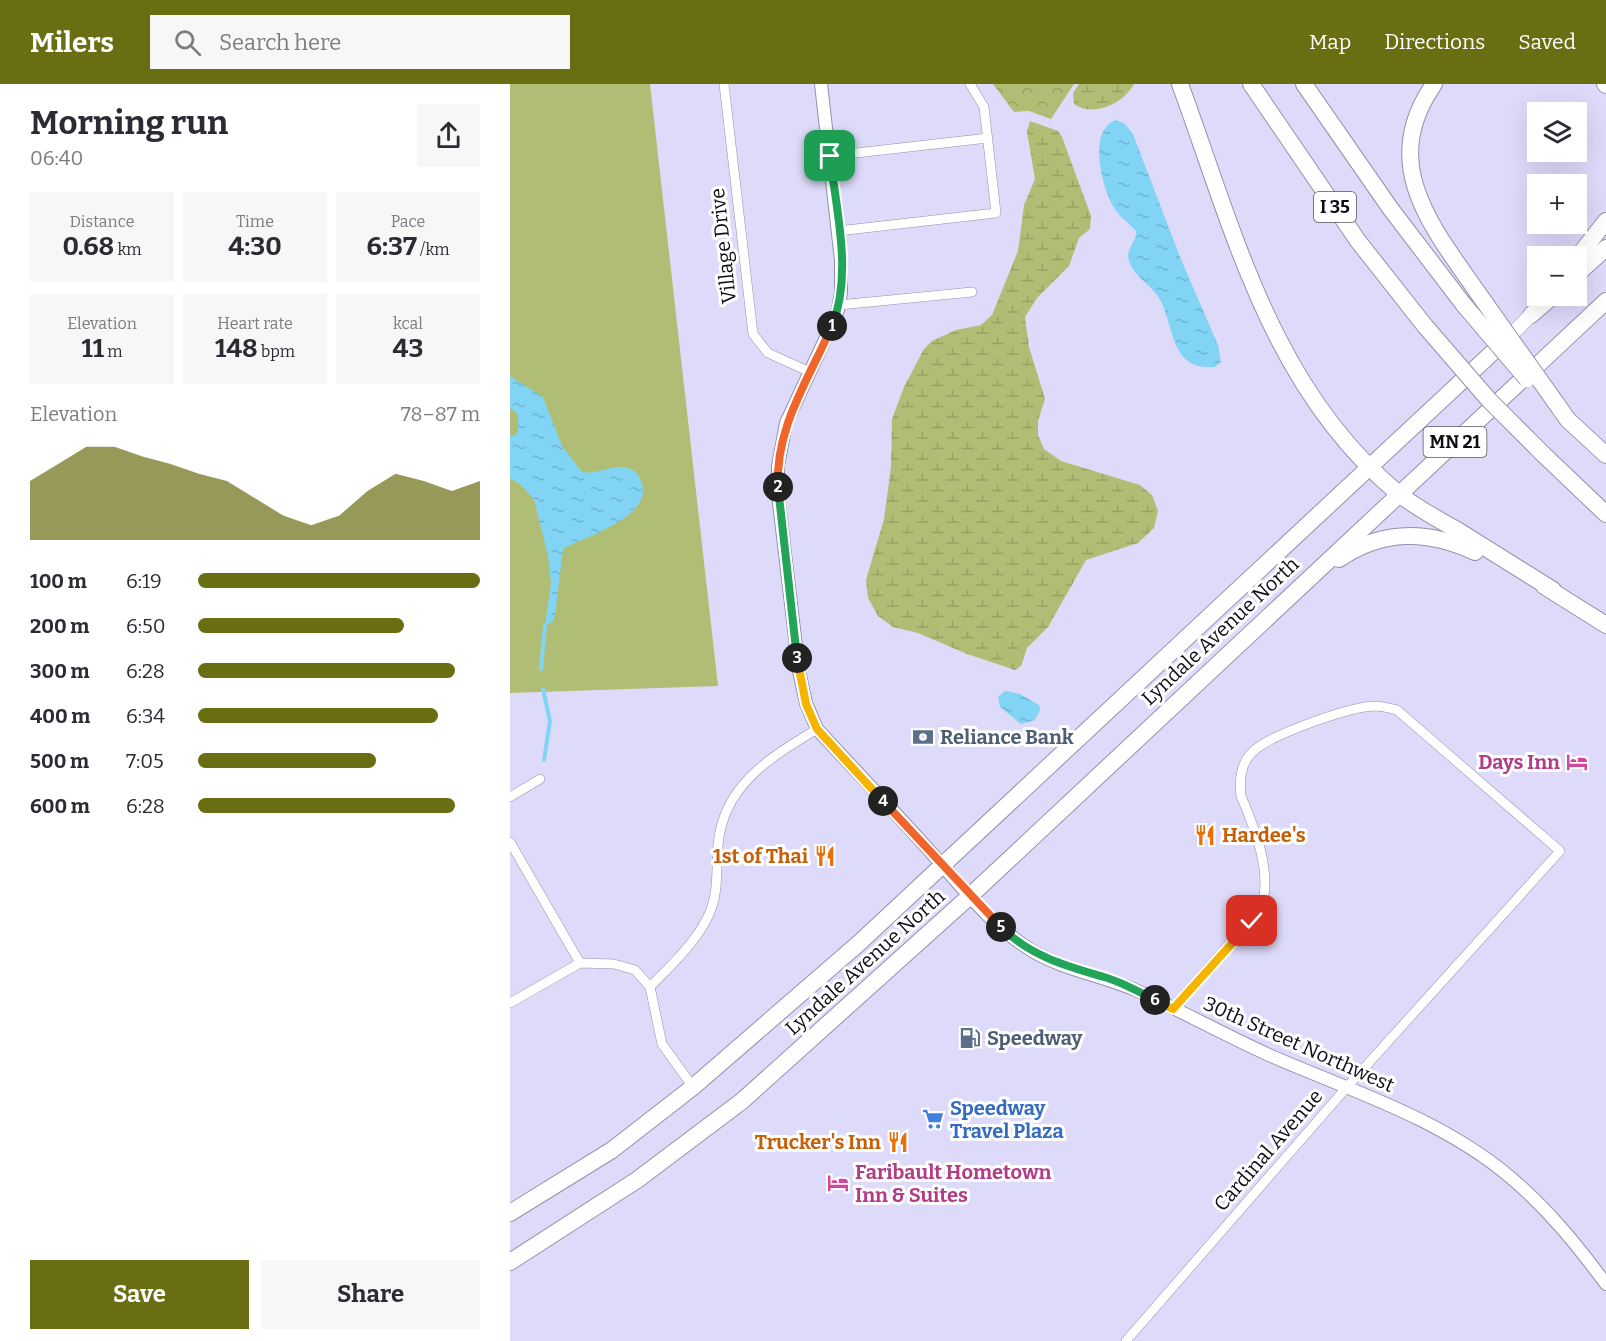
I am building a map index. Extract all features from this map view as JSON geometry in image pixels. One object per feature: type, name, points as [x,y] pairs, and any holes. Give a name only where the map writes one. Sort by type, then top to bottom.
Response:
[{"type":"highway","points":[[1180,84],[1271,328],[1300,380],[1368,466],[1399,494],[1606,625]]},
{"type":"highway","name":"I 35","points":[[1251,84],[1358,241],[1425,326],[1489,400],[1606,514]]},
{"type":"highway","name":"I 35","points":[[1304,84],[1390,208],[1464,305],[1529,382],[1606,455]]},
{"type":"highway","points":[[1434,84],[1423,100],[1410,141],[1409,164],[1414,186],[1434,229],[1568,420]]},
{"type":"highway","points":[[1586,246],[1606,220]]},
{"type":"highway","points":[[1587,265],[1606,248]]},
{"type":"highway","name":"Lyndale Avenue North","points":[[510,1262],[637,1180],[719,1120],[970,896],[1606,301]]},
{"type":"highway","points":[[1531,315],[1539,306]]},
{"type":"highway","points":[[1531,315],[1541,306]]},
{"type":"highway","name":"Lyndale Avenue North","points":[[510,1213],[612,1150],[693,1087],[850,951],[1493,352]]},
{"type":"highway","points":[[1298,587],[1364,544],[1377,539],[1409,534],[1425,535],[1457,544],[1553,590]]},
{"type":"main road","points":[[1493,352],[1531,315]]},
{"type":"street","name":"Village Drive","points":[[724,84],[753,334],[768,353],[810,372]]},
{"type":"street","name":"30th Street Northwest","points":[[821,84],[842,280],[839,305],[784,429],[778,456],[777,476],[799,672],[806,704],[817,729],[970,896],[1006,932],[1055,963],[1107,978],[1254,1048],[1347,1087],[1464,1144],[1509,1176],[1574,1240],[1606,1284]]},
{"type":"street","points":[[838,231],[996,213],[982,103],[970,84]]},
{"type":"street","points":[[830,156],[988,138]]},
{"type":"street","points":[[839,305],[972,292]]},
{"type":"street","name":"Cardinal Avenue","points":[[1125,1341],[1347,1087],[1560,851],[1397,710],[1373,706],[1324,719],[1289,732],[1256,749],[1242,770],[1239,783],[1267,877],[1266,893],[1261,908],[1173,1009]]},
{"type":"street","points":[[650,987],[697,934],[709,913],[716,888],[721,827],[737,791],[756,768],[817,729]]},
{"type":"street","points":[[510,797],[540,779]]},
{"type":"street","points":[[510,842],[580,963]]},
{"type":"street","points":[[510,1003],[580,963],[600,962],[626,966],[635,970],[650,987],[662,1044],[693,1087]]},
{"type":"green space","points":[[510,84],[650,84],[718,686],[510,693]]},
{"type":"green space","points":[[993,84],[1074,84],[1051,119],[1029,111],[1014,112]]},
{"type":"green space","points":[[1079,84],[1134,84],[1116,102],[1099,109],[1090,109],[1074,104],[1073,93]]},
{"type":"green space","points":[[1030,121],[1058,131],[1062,137],[1091,216],[1090,229],[1079,238],[1069,266],[1037,298],[1025,317],[1029,347],[1045,399],[1038,421],[1038,435],[1044,449],[1061,461],[1140,485],[1152,495],[1158,511],[1154,528],[1138,543],[1086,560],[1048,627],[1027,648],[1021,666],[1015,670],[967,654],[918,633],[893,627],[878,616],[868,598],[866,580],[884,519],[891,467],[892,419],[904,387],[924,349],[932,341],[956,330],[981,325],[992,315],[1018,251],[1024,205],[1035,179],[1027,132]]},
{"type":"water","points":[[1116,120],[1125,124],[1133,134],[1180,257],[1218,345],[1221,362],[1215,367],[1200,366],[1189,362],[1181,354],[1159,298],[1131,266],[1128,257],[1136,231],[1113,206],[1101,173],[1099,147],[1102,135],[1107,126]]},
{"type":"water","points":[[510,376],[543,397],[562,446],[582,472],[588,473],[616,467],[627,468],[637,473],[642,484],[642,496],[637,506],[627,516],[600,532],[563,549],[555,615],[553,621],[545,626],[551,583],[548,556],[534,499],[521,485],[510,478],[510,436],[515,436],[518,432],[518,414],[510,408]]},
{"type":"water","points":[[1005,691],[1020,694],[1039,705],[1040,710],[1035,720],[1021,724],[1000,707],[998,697]]},
{"type":"waterway","points":[[541,669],[545,626]]},
{"type":"waterway","points":[[543,689],[550,721],[544,760]]},
{"type":"place","name":"Reliance Bank","points":[[923,737]]},
{"type":"place","name":"Days Inn","points":[[1577,762]]},
{"type":"place","name":"Hardee's","points":[[1205,835]]},
{"type":"place","name":"1st of Thai","points":[[825,856]]},
{"type":"place","name":"Speedway","points":[[970,1038]]},
{"type":"place","name":"Speedway Travel Plaza","points":[[933,1119]]},
{"type":"place","name":"Trucker's Inn","points":[[898,1142]]},
{"type":"place","name":"Faribault Hometown Inn & Suites","points":[[838,1183]]},
{"type":"route","points":[[830,156],[841,260],[842,280],[838,310],[786,423],[778,466],[778,495],[799,672],[806,704],[817,729],[970,896],[1006,932],[1055,963],[1083,973],[1107,978],[1173,1009],[1252,921]]}]
